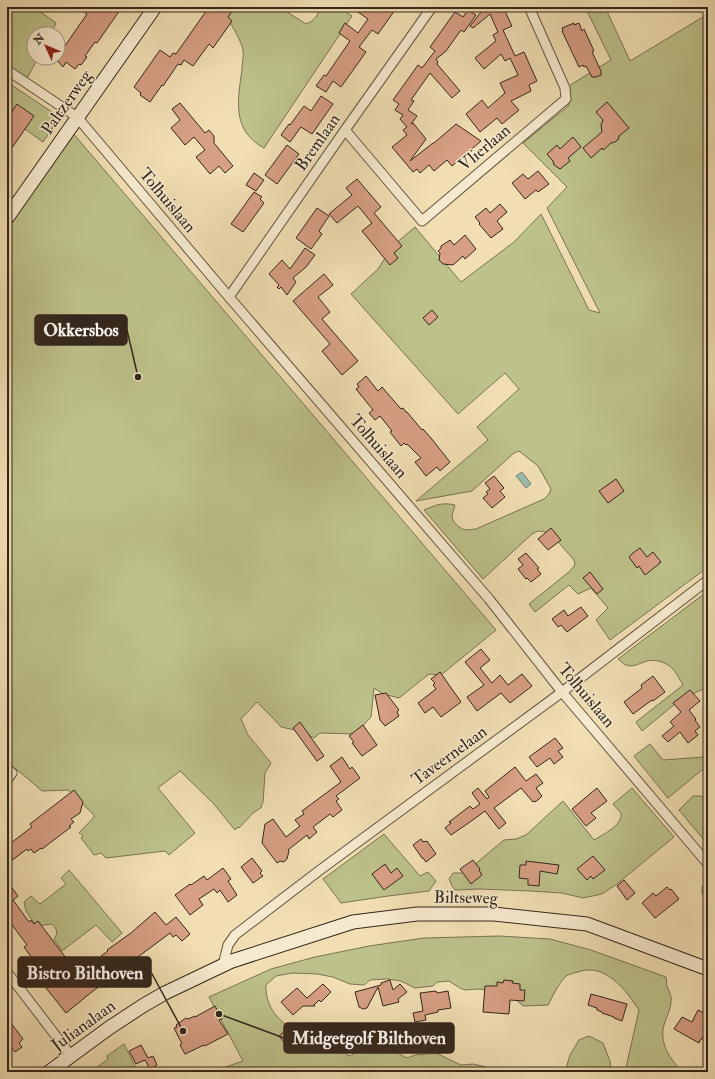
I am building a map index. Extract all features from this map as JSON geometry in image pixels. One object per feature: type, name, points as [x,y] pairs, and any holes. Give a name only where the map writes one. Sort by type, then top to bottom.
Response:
[{"type":"street","name":"Paltzerweg","points":[[7,218],[155,7]]},
{"type":"street","name":"Bremlaan","points":[[229,297],[432,7]]},
{"type":"street","name":"Vlierlaan","points":[[345,130],[422,221],[566,99],[565,88],[528,7]]},
{"type":"street","name":"Tolhuislaan","points":[[7,70],[78,117],[229,297],[489,599],[562,692],[708,864]]},
{"type":"street","name":"Taveernelaan","points":[[223,965],[228,945],[235,935],[320,870],[562,692],[708,580]]},
{"type":"street","points":[[7,769],[12,773],[7,780]]},
{"type":"street","name":"Biltseweg","points":[[223,965],[353,922],[417,914],[494,914],[588,924],[708,969]]},
{"type":"street","name":"Julianalaan","points":[[49,1072],[109,1028],[144,1005],[223,965]]},
{"type":"street","points":[[7,972],[70,1056]]},
{"type":"green space","points":[[7,7],[28,7],[39,11],[56,23],[55,26],[26,26],[26,66],[34,66],[27,78],[7,65]]},
{"type":"green space","points":[[220,7],[279,7],[306,24],[319,13],[321,7],[339,7],[352,16],[264,148],[253,141],[241,123],[239,113],[239,92],[243,50],[237,34]]},
{"type":"green space","points":[[585,7],[605,7],[630,61],[708,14],[708,567],[610,640],[596,620],[608,608],[591,588],[578,594],[569,585],[535,612],[529,604],[570,571],[575,565],[574,560],[554,537],[546,532],[538,531],[532,534],[483,579],[424,510],[439,504],[455,505],[452,516],[454,521],[461,528],[468,530],[476,529],[544,499],[549,494],[551,489],[538,466],[519,451],[514,453],[472,491],[416,501],[488,440],[477,427],[519,389],[505,373],[458,414],[351,294],[378,269],[395,244],[415,227],[461,282],[514,242],[541,214],[589,310],[600,313],[547,208],[567,187],[523,143],[568,106],[570,96],[567,87],[611,60]]},
{"type":"green space","points":[[7,82],[58,116],[59,119],[43,142],[7,116]]},
{"type":"green space","points":[[72,132],[496,630],[441,675],[429,674],[399,698],[383,694],[374,688],[371,717],[355,734],[320,733],[314,738],[304,732],[281,727],[257,702],[241,719],[248,735],[271,763],[265,773],[262,807],[253,813],[239,828],[238,827],[235,830],[213,803],[180,771],[158,788],[195,833],[169,855],[165,851],[106,858],[101,853],[94,855],[81,838],[83,836],[79,833],[94,817],[94,815],[68,790],[42,791],[7,762],[7,223]]},
{"type":"green space","points":[[708,591],[708,687],[681,699],[642,731],[636,722],[683,685],[673,669],[664,663],[650,660],[634,666],[629,666],[618,659]]},
{"type":"green space","points":[[650,744],[663,760],[703,757],[708,751],[708,765],[668,798],[634,756]]},
{"type":"green space","points":[[632,788],[674,837],[617,884],[602,894],[583,898],[562,893],[530,891],[480,889],[455,890],[452,886],[449,879],[453,873],[467,871],[504,840],[516,839],[526,835],[563,801],[594,840],[619,822],[621,814],[613,804]]},
{"type":"green space","points":[[693,796],[708,798],[708,845],[679,810]]},
{"type":"green space","points":[[384,834],[420,876],[428,872],[436,881],[429,891],[341,903],[323,879]]},
{"type":"green space","points":[[69,870],[122,933],[112,942],[96,925],[62,951],[54,939],[57,934],[56,929],[52,924],[36,926],[26,911],[24,902],[31,896],[40,904],[66,884],[61,878]]},
{"type":"green space","points":[[708,877],[708,899],[702,894],[702,887]]},
{"type":"green space","points":[[499,936],[550,939],[591,950],[666,977],[671,999],[664,1025],[664,1045],[670,1057],[683,1072],[625,1072],[639,1010],[628,994],[614,980],[606,974],[588,970],[566,976],[558,986],[548,1005],[523,1006],[514,998],[496,991],[478,989],[465,990],[449,981],[437,982],[433,986],[415,988],[401,981],[387,979],[370,980],[364,985],[350,984],[333,977],[317,974],[293,973],[276,976],[266,985],[266,992],[267,998],[276,1016],[298,1033],[321,1032],[328,1034],[347,1055],[351,1056],[353,1054],[351,1046],[353,1026],[365,1025],[373,1030],[392,1050],[407,1058],[415,1055],[437,1053],[461,1065],[473,1064],[486,1067],[494,1072],[211,1072],[243,1061],[209,997],[271,969],[315,957],[369,946],[424,938]]},
{"type":"green space","points":[[589,1036],[603,1043],[610,1061],[611,1072],[565,1072],[570,1055],[579,1040]]},
{"type":"green space","points":[[124,1044],[138,1072],[92,1071],[108,1059],[107,1056]]},
{"type":"shaded area","points":[[522,472],[531,484],[526,488],[516,476]]},
{"type":"building","points":[[77,7],[122,7],[97,43],[95,42],[85,56],[87,57],[81,65],[79,64],[75,69],[66,62],[66,44],[87,14]]},
{"type":"building","points":[[209,7],[235,7],[228,17],[232,21],[213,48],[209,44],[193,66],[184,60],[181,65],[178,64],[150,102],[140,95],[141,93],[134,87],[160,50],[170,57],[173,53],[176,54]]},
{"type":"building","points":[[351,7],[397,7],[378,34],[372,30],[359,47],[366,52],[341,87],[333,81],[326,92],[316,86],[324,75],[326,76],[350,41],[339,33],[345,23],[358,33],[368,19]]},
{"type":"building","points":[[485,7],[503,7],[512,26],[503,30],[515,56],[524,52],[537,81],[529,85],[531,91],[511,101],[519,110],[502,124],[497,118],[480,132],[466,114],[482,100],[488,108],[505,93],[500,83],[518,75],[510,58],[505,61],[501,54],[484,69],[475,58],[496,41],[493,35],[498,32],[490,14],[473,28],[470,26]]},
{"type":"building","points":[[468,10],[476,15],[464,32],[461,30],[446,51],[436,59],[438,62],[437,64],[460,91],[452,98],[430,73],[411,100],[414,101],[408,110],[417,116],[411,124],[413,123],[426,139],[410,161],[456,124],[481,141],[452,166],[447,160],[434,171],[429,165],[420,173],[417,169],[413,172],[392,147],[407,135],[403,130],[407,127],[400,119],[403,115],[395,110],[399,104],[393,100],[418,65],[422,68],[435,51],[430,47],[455,12],[463,17]]},
{"type":"building","points":[[574,23],[574,25],[579,23],[582,31],[584,29],[594,51],[592,52],[601,71],[601,75],[592,77],[586,66],[584,67],[583,65],[579,67],[562,31],[562,28]]},
{"type":"building","points":[[321,96],[333,104],[312,134],[301,127],[290,142],[281,135],[304,106],[311,111]]},
{"type":"building","points":[[607,102],[629,128],[619,136],[618,140],[611,143],[603,150],[602,148],[591,158],[583,148],[602,132],[601,125],[603,120],[596,112]]},
{"type":"building","points":[[180,103],[205,133],[209,130],[214,136],[214,143],[233,166],[225,173],[219,166],[210,174],[196,157],[205,150],[194,137],[185,145],[171,128],[180,120],[172,109]]},
{"type":"building","points":[[17,104],[34,116],[7,155],[7,119]]},
{"type":"building","points":[[573,137],[581,147],[568,158],[570,161],[560,169],[554,165],[553,161],[547,154],[557,145],[560,149]]},
{"type":"building","points":[[287,145],[299,154],[277,184],[265,175]]},
{"type":"building","points":[[538,171],[549,184],[538,192],[536,190],[525,199],[512,183],[523,174],[528,179]]},
{"type":"building","points":[[254,173],[264,180],[256,191],[246,185]]},
{"type":"building","points":[[357,179],[381,207],[374,213],[402,246],[394,253],[398,258],[390,265],[362,231],[372,223],[358,206],[337,223],[329,214],[352,195],[346,188]]},
{"type":"building","points":[[254,192],[262,197],[260,199],[264,203],[243,232],[231,224]]},
{"type":"building","points":[[500,204],[507,212],[497,221],[503,229],[491,238],[475,217],[486,208],[490,213]]},
{"type":"building","points":[[317,208],[329,216],[319,231],[322,234],[311,249],[296,238]]},
{"type":"building","points":[[465,235],[476,249],[465,259],[463,256],[453,265],[443,264],[439,260],[440,253],[438,251],[441,246],[450,240],[454,245]]},
{"type":"building","points":[[305,248],[315,255],[306,267],[293,278],[296,282],[287,295],[281,287],[279,289],[277,287],[279,285],[269,274],[282,260],[290,269]]},
{"type":"building","points":[[324,274],[333,285],[318,297],[330,312],[322,319],[358,361],[342,375],[322,351],[330,344],[293,301]]},
{"type":"building","points":[[432,310],[438,317],[429,325],[423,318]]},
{"type":"building","points":[[366,376],[378,391],[382,387],[401,409],[403,408],[407,412],[431,438],[450,462],[440,471],[437,467],[426,476],[415,462],[421,458],[407,444],[406,445],[404,443],[401,446],[390,432],[392,431],[380,416],[375,420],[369,413],[373,410],[356,389],[359,387],[357,384]]},
{"type":"building","points":[[494,476],[504,488],[500,491],[505,497],[492,508],[483,498],[488,494],[486,492],[490,489],[485,483]]},
{"type":"building","points":[[616,479],[624,491],[608,503],[599,491]]},
{"type":"building","points":[[551,528],[561,540],[548,550],[538,539]]},
{"type":"building","points":[[640,548],[647,557],[653,552],[661,562],[645,575],[639,566],[637,568],[629,557]]},
{"type":"building","points":[[526,553],[539,568],[537,569],[541,574],[531,582],[527,578],[526,579],[518,569],[523,565],[518,559]]},
{"type":"building","points":[[590,572],[603,589],[597,594],[583,578]]},
{"type":"building","points":[[581,607],[588,616],[567,632],[561,625],[558,627],[552,619],[564,610],[568,616]]},
{"type":"building","points":[[481,649],[490,660],[480,668],[492,683],[500,675],[508,685],[522,674],[532,686],[510,703],[501,693],[477,711],[467,697],[484,685],[465,662]]},
{"type":"building","points":[[440,672],[461,702],[441,717],[433,707],[425,713],[418,703],[436,689],[433,685],[435,683],[431,679]]},
{"type":"building","points":[[653,676],[665,692],[633,714],[624,702],[642,688],[641,685]]},
{"type":"building","points":[[690,690],[700,701],[689,710],[700,727],[695,731],[698,735],[688,743],[680,732],[668,742],[662,736],[674,726],[670,722],[681,712],[673,703]]},
{"type":"building","points":[[386,693],[399,710],[397,712],[399,716],[385,726],[380,720],[375,695]]},
{"type":"building","points":[[300,722],[324,756],[317,761],[293,728]]},
{"type":"building","points":[[363,725],[377,745],[362,756],[352,743],[354,742],[349,736]]},
{"type":"building","points":[[555,738],[563,748],[558,751],[563,757],[554,764],[550,758],[537,767],[529,757]]},
{"type":"building","points":[[342,757],[350,769],[352,767],[360,778],[336,796],[339,799],[336,801],[342,810],[333,817],[330,814],[313,827],[317,832],[309,839],[307,835],[288,850],[287,859],[284,862],[280,861],[277,863],[262,843],[265,824],[273,819],[286,837],[300,826],[295,820],[304,814],[302,811],[341,782],[330,766]]},
{"type":"building","points":[[515,767],[526,781],[536,774],[543,783],[536,788],[542,796],[533,802],[521,788],[494,808],[506,823],[499,829],[485,811],[451,835],[445,828],[451,823],[449,822],[470,806],[473,809],[480,804],[472,793],[478,788],[487,799],[489,797],[485,791]]},
{"type":"building","points":[[597,788],[607,801],[591,813],[596,818],[586,826],[572,809]]},
{"type":"building","points":[[74,790],[83,802],[80,813],[71,819],[74,822],[69,826],[71,827],[42,849],[41,848],[34,853],[31,849],[28,851],[27,849],[7,864],[7,846],[32,827],[30,824]]},
{"type":"building","points":[[421,839],[423,842],[427,841],[436,854],[426,862],[413,845]]},
{"type":"building","points":[[593,856],[605,870],[593,879],[591,876],[587,880],[577,869]]},
{"type":"building","points":[[252,858],[262,871],[260,873],[263,876],[253,883],[241,867]]},
{"type":"building","points":[[473,860],[480,869],[479,870],[482,875],[471,884],[460,869]]},
{"type":"building","points":[[526,861],[559,865],[557,874],[540,871],[539,886],[528,885],[528,879],[519,878],[520,865],[526,865]]},
{"type":"building","points":[[385,864],[391,873],[397,868],[403,876],[384,890],[372,874]]},
{"type":"building","points":[[223,868],[231,879],[228,881],[237,895],[228,902],[220,890],[217,893],[214,889],[199,899],[203,905],[190,915],[175,895],[204,876],[207,880]]},
{"type":"building","points":[[624,880],[635,893],[627,900],[617,886]]},
{"type":"building","points":[[7,881],[18,896],[13,900],[29,922],[31,920],[34,924],[38,921],[69,962],[72,960],[78,968],[82,965],[87,970],[93,965],[110,968],[101,956],[155,912],[166,925],[176,917],[190,934],[182,941],[176,935],[173,937],[170,933],[66,1013],[46,988],[61,976],[49,961],[39,968],[24,947],[27,945],[7,918]]},
{"type":"building","points":[[667,887],[670,890],[671,889],[679,899],[655,918],[642,903],[653,893],[656,896]]},
{"type":"building","points":[[390,980],[393,990],[400,984],[407,992],[398,999],[399,1002],[383,1006],[378,987],[367,1008],[363,1009],[359,1007],[355,992],[381,985],[381,983]]},
{"type":"building","points":[[504,980],[513,981],[512,983],[520,984],[520,990],[525,990],[524,1001],[510,1000],[509,1014],[483,1012],[485,986],[497,986],[497,982],[503,983]]},
{"type":"building","points":[[323,984],[331,992],[321,1002],[319,1000],[314,1005],[315,1006],[303,1006],[293,1015],[281,1002],[297,988],[307,998]]},
{"type":"building","points":[[436,991],[437,993],[448,991],[451,1008],[438,1010],[438,1012],[425,1015],[426,1020],[415,1022],[413,1013],[423,1011],[420,993]]},
{"type":"building","points":[[591,994],[627,1004],[622,1021],[602,1013],[597,1010],[597,1008],[588,1005]]},
{"type":"building","points":[[215,1006],[222,1019],[219,1020],[228,1034],[185,1054],[174,1028],[186,1018],[188,1019],[195,1017]]},
{"type":"building","points":[[698,1010],[708,1015],[708,1028],[699,1043],[674,1029],[682,1017],[692,1022]]},
{"type":"building","points":[[7,1018],[23,1039],[19,1043],[22,1047],[15,1052],[7,1042]]},
{"type":"building","points":[[286,1030],[295,1040],[287,1046],[279,1036]]},
{"type":"building","points":[[141,1045],[148,1058],[153,1056],[157,1065],[150,1069],[145,1060],[136,1064],[129,1051]]},
{"type":"place","name":"Okkersbos","points":[[138,377]]},
{"type":"place","name":"Midgetgolf Bilthoven","points":[[219,1014]]},
{"type":"place","name":"Bistro Bilthoven","points":[[183,1031]]}]
